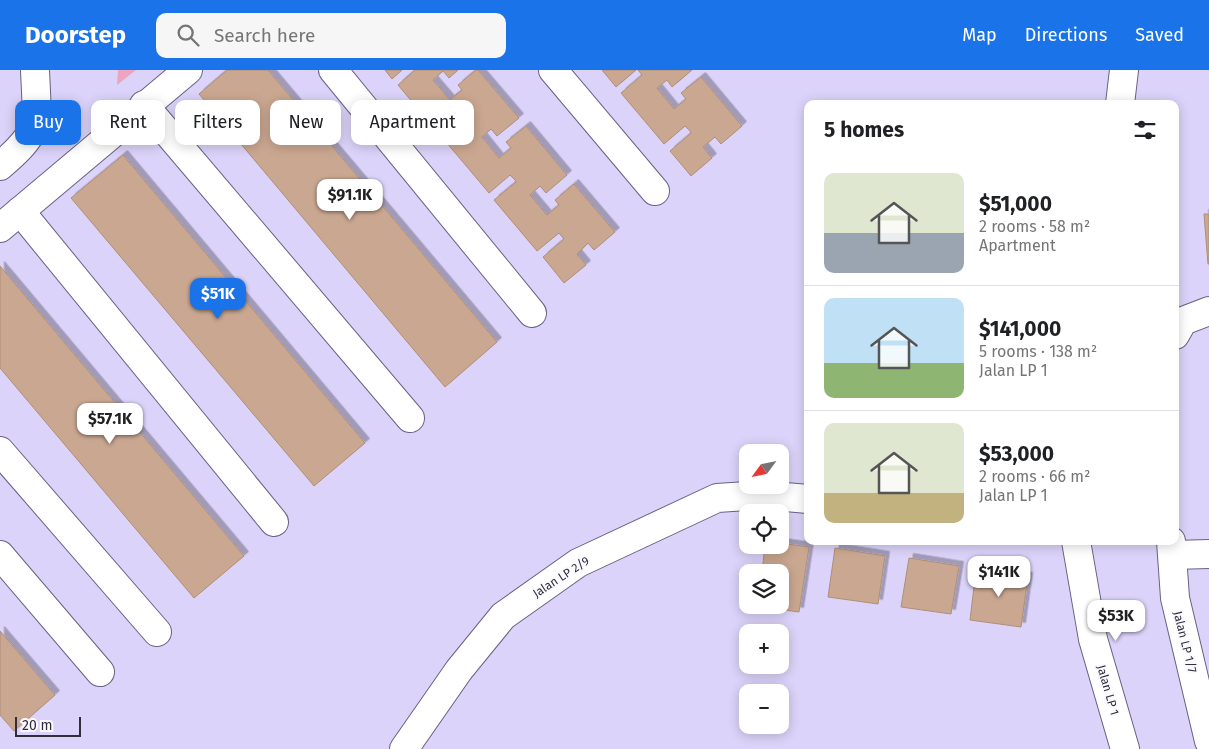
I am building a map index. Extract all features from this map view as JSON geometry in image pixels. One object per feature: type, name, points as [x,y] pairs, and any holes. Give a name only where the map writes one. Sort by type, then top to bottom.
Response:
[{"type":"street","points":[[0,166],[26,142],[34,129],[37,116],[35,70]]},
{"type":"street","points":[[150,100],[188,70]]},
{"type":"street","points":[[333,70],[532,313]]},
{"type":"street","points":[[553,70],[655,191]]},
{"type":"street","points":[[1120,100],[1124,70]]},
{"type":"street","points":[[165,130],[410,418]]},
{"type":"street","points":[[97,145],[10,219],[274,522]]},
{"type":"street","points":[[1179,328],[1183,321],[1209,311]]},
{"type":"street","points":[[0,451],[157,632]]},
{"type":"street","name":"Jalan LP 2/9","points":[[404,749],[459,670],[503,616],[578,563],[717,498],[762,495],[804,498]]},
{"type":"street","name":"Jalan LP 1","points":[[1077,545],[1093,639],[1125,749]]},
{"type":"street","points":[[1172,548],[1209,554]]},
{"type":"street","name":"Jalan LP 1/7","points":[[1172,548],[1175,598],[1209,741]]},
{"type":"street","points":[[0,555],[100,672]]},
{"type":"shaded area","points":[[118,70],[136,70],[117,85]]},
{"type":"building","points":[[227,70],[268,70],[293,100],[270,100],[270,145],[331,145],[497,342],[445,387],[242,145],[260,145],[260,100],[204,100],[199,94]]},
{"type":"building","points":[[385,70],[402,70],[392,79]]},
{"type":"building","points":[[415,70],[458,70],[449,78],[443,71],[433,80],[450,100],[411,100],[398,85]]},
{"type":"building","points":[[476,70],[519,118],[497,136],[491,129],[482,137],[499,158],[511,148],[506,142],[526,126],[567,175],[546,193],[540,186],[530,195],[547,215],[559,205],[555,200],[574,184],[615,232],[594,250],[588,243],[577,254],[586,265],[564,283],[543,257],[564,239],[559,233],[537,251],[494,200],[516,182],[515,180],[510,175],[489,193],[449,145],[474,145],[474,100],[450,100],[462,90],[458,85]]},
{"type":"building","points":[[602,70],[636,70],[616,87]]},
{"type":"building","points":[[638,70],[692,70],[672,87],[667,80],[657,88],[674,109],[686,99],[681,93],[701,77],[742,126],[721,144],[715,137],[703,147],[712,158],[691,176],[670,151],[691,133],[690,131],[685,126],[664,144],[621,93],[642,75]]},
{"type":"building","points":[[123,155],[365,443],[314,486],[71,198]]},
{"type":"building","points":[[1204,214],[1209,214],[1209,264],[1208,264]]},
{"type":"building","points":[[0,266],[244,556],[194,598],[0,368]]},
{"type":"building","points":[[789,544],[809,547],[799,612],[789,611],[789,564],[763,564],[764,554],[789,554]]},
{"type":"building","points":[[835,548],[885,556],[878,604],[828,597]]},
{"type":"building","points":[[909,558],[959,566],[951,614],[901,607]]},
{"type":"building","points":[[976,570],[1028,577],[1021,627],[970,620]]},
{"type":"building","points":[[0,631],[55,695],[14,731],[0,715]]}]
